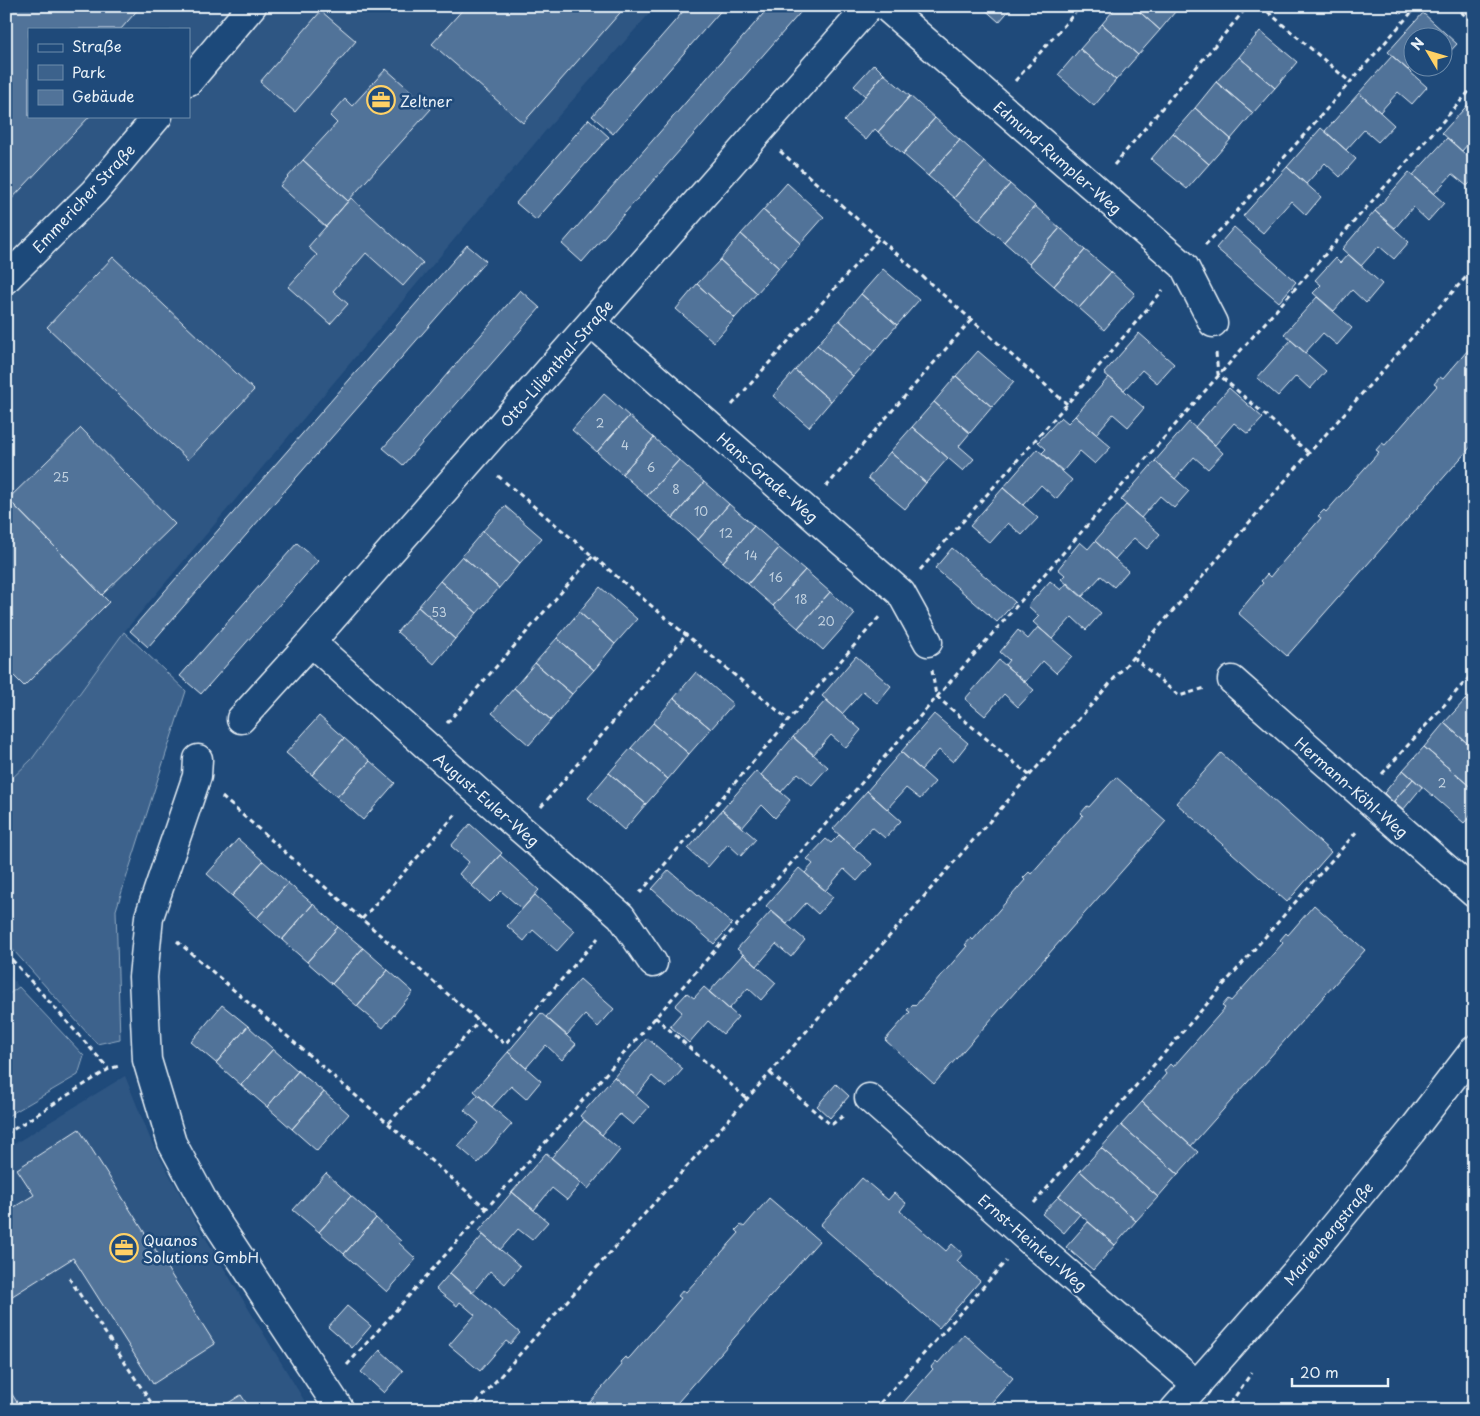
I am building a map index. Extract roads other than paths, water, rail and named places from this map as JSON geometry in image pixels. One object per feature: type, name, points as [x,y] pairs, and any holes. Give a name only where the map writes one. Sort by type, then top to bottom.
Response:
[{"type":"street","points":[[190,80],[252,6]]},
{"type":"street","name":"Otto-Lilienthal-Straße","points":[[241,719],[312,642],[869,6]]},
{"type":"street","name":"Edmund-Rumpler-Weg","points":[[885,6],[1184,266],[1213,323]]},
{"type":"street","name":"Emmericher Straße","points":[[6,279],[94,192],[156,118]]},
{"type":"street","name":"Hans-Grade-Weg","points":[[592,323],[901,593],[928,642]]},
{"type":"street","name":"August-Euler-Weg","points":[[312,642],[477,791],[621,916],[653,964]]},
{"type":"street","name":"Hermann-Köhl-Weg","points":[[1232,680],[1474,893]]},
{"type":"street","points":[[198,767],[149,917],[143,977],[147,1060],[172,1143],[206,1206],[333,1399]]},
{"type":"street","name":"Marienbergstraße","points":[[1174,1410],[1297,1271],[1354,1203],[1474,1050]]},
{"type":"street","name":"Ernst-Heinkel-Weg","points":[[869,1098],[1197,1386]]},
{"type":"place","name":"Zeltner","points":[[381,100]]},
{"type":"place","name":"Quanos Solutions GmbH","points":[[124,1248]]}]
